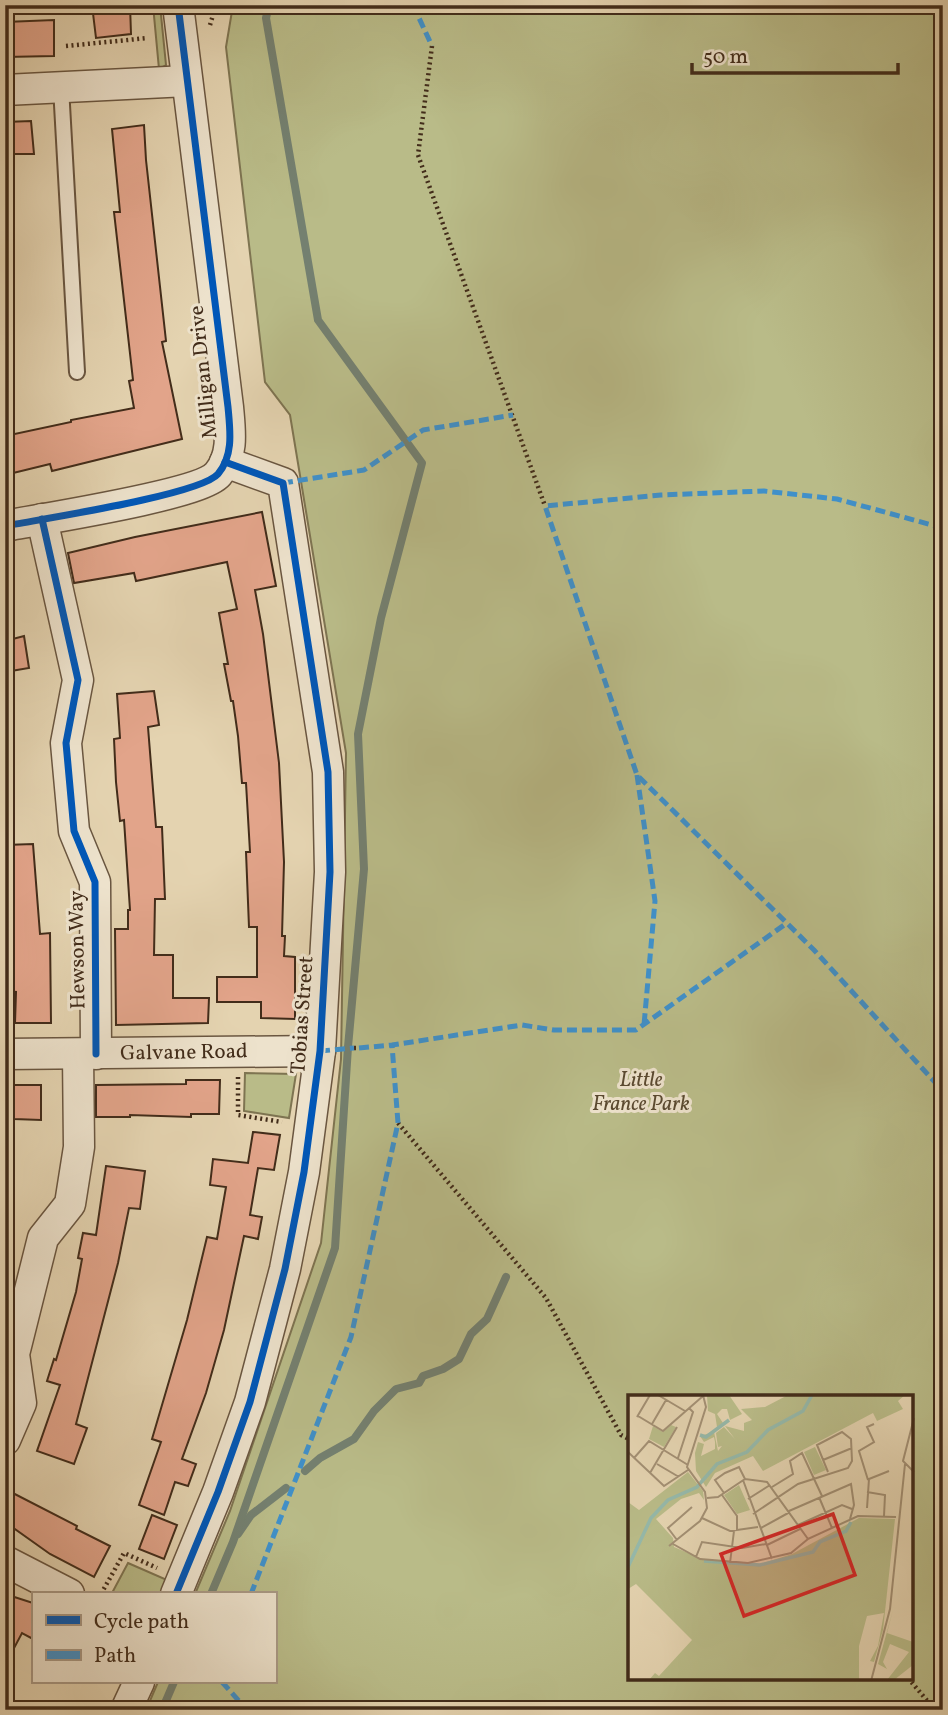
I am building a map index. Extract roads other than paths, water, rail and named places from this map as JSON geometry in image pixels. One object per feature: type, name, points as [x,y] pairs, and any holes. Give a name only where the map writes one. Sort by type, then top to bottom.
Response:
[{"type":"street","name":"Milligan Drive","points":[[5,526],[167,495],[203,485],[217,475],[225,462],[231,442],[228,407],[183,45],[186,10]]},
{"type":"street","points":[[5,90],[187,81]]},
{"type":"street","name":"Tobias Street","points":[[179,1587],[218,1492],[250,1402],[285,1269],[304,1172],[320,1051],[330,872],[328,772],[284,483],[225,462]]},
{"type":"street","name":"Hewson Way","points":[[5,1440],[22,1403],[14,1354],[43,1238],[70,1204],[79,1147],[87,1054],[95,882],[74,831],[66,743],[78,680],[42,519]]},
{"type":"street","name":"Galvane Road","points":[[5,1054],[320,1051]]},
{"type":"street","points":[[5,1561],[65,1592]]},
{"type":"street","points":[[126,1710],[138,1684]]},
{"type":"lane","points":[[61,87],[77,372]]},
{"type":"waterway","points":[[212,1592],[233,1542],[335,1248],[348,1047],[364,869],[358,734],[381,618],[422,463],[318,320],[266,18],[269,5]]},
{"type":"waterway","points":[[305,1471],[320,1458],[354,1439],[374,1411],[396,1389],[419,1383],[423,1376],[443,1369],[459,1359],[471,1334],[487,1319],[506,1277]]},
{"type":"waterway","points":[[238,1534],[251,1515],[286,1488]]},
{"type":"waterway","points":[[162,1710],[173,1684]]},
{"type":"park label","name":"Little France Park","points":[[641,1092]]}]
